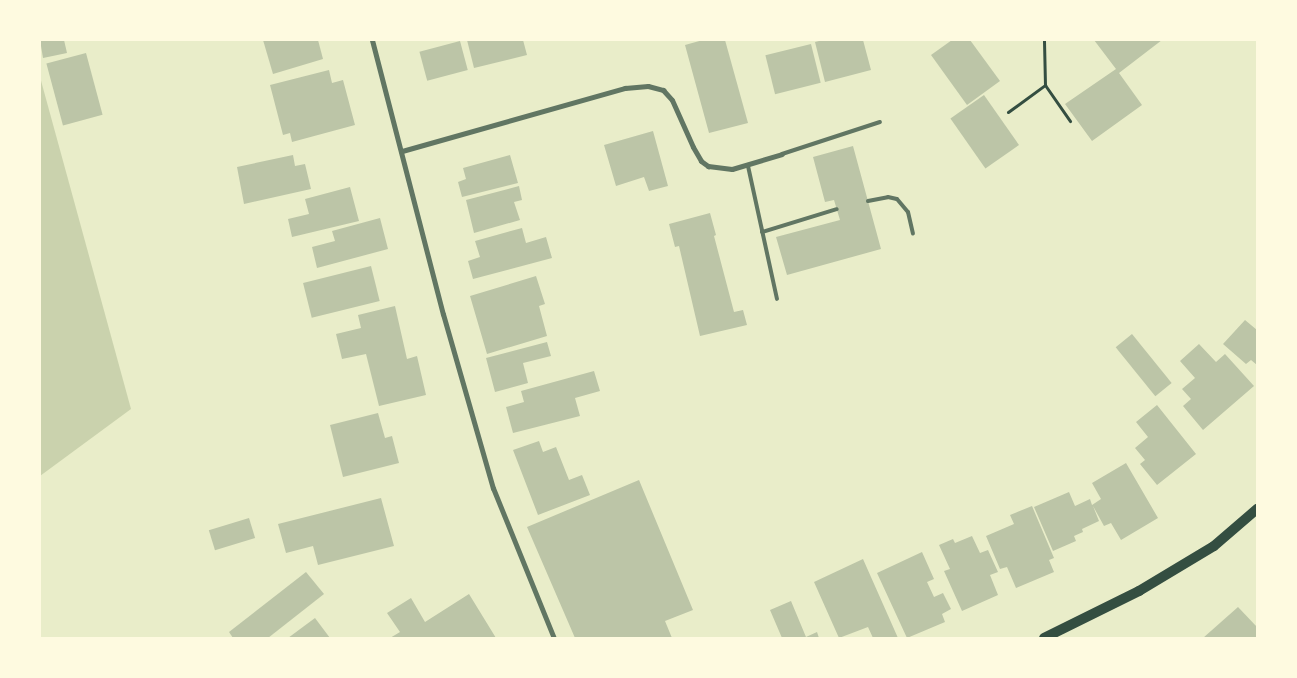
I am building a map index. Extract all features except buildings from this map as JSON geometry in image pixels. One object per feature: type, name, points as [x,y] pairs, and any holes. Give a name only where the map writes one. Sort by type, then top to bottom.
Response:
[{"type":"main road","points":[[1044,638],[1139,591],[1214,546],[1257,509]]},
{"type":"street","points":[[372,40],[443,314],[492,488],[554,638]]},
{"type":"street","points":[[402,151],[625,88],[648,86],[663,90],[672,100],[701,161],[719,168],[748,166],[782,154]]},
{"type":"lane","points":[[782,154],[880,122]]},
{"type":"lane","points":[[748,166],[776,299]]},
{"type":"lane","points":[[868,201],[888,197],[897,199],[908,212],[913,233]]},
{"type":"lane","points":[[762,232],[837,210]]},
{"type":"path","points":[[1044,40],[1045,85],[1070,121]]},
{"type":"path","points":[[1008,112],[1045,85]]},
{"type":"green space","points":[[40,77],[131,409],[40,476]]}]
